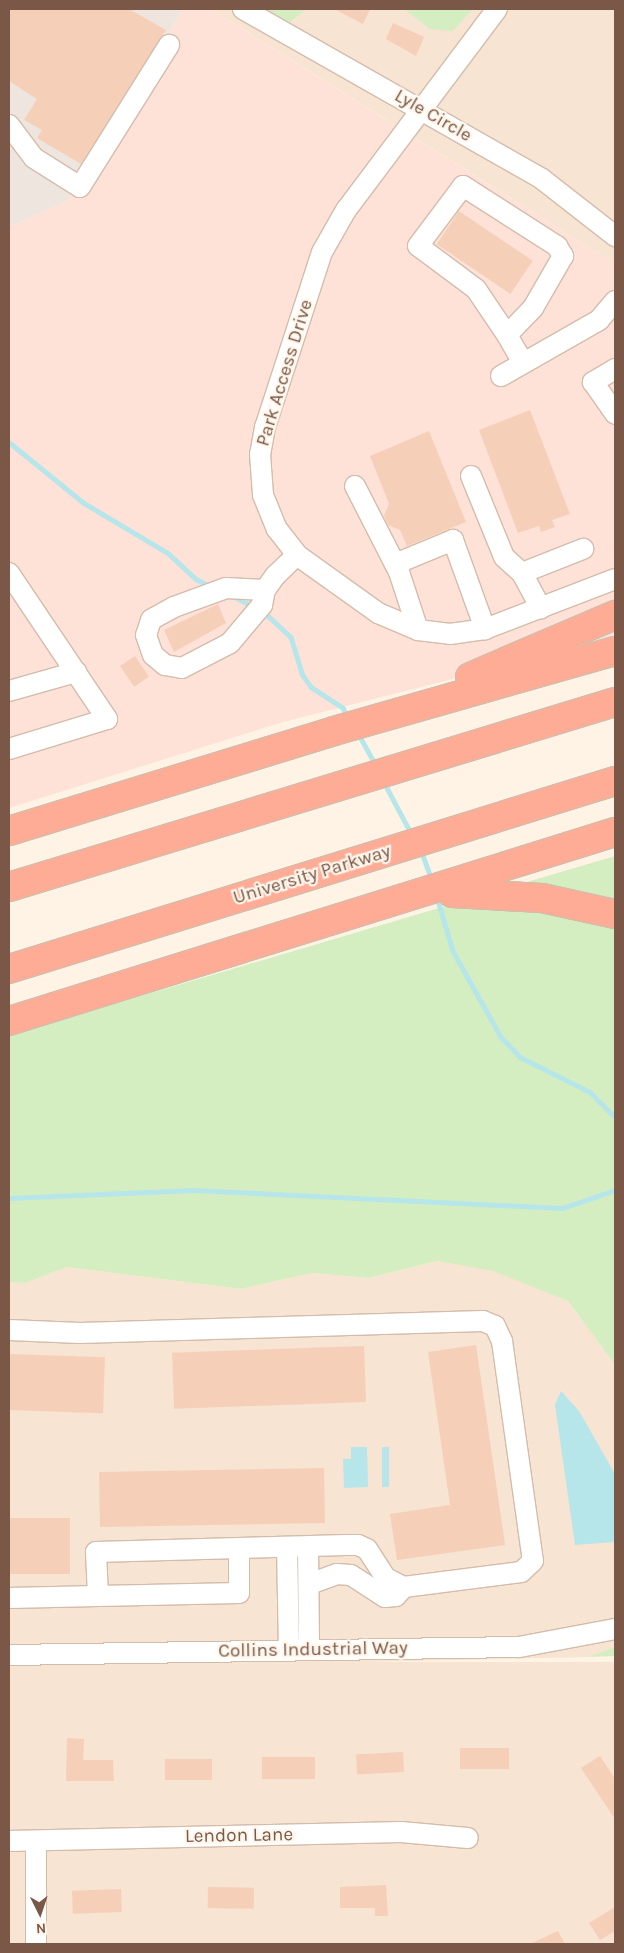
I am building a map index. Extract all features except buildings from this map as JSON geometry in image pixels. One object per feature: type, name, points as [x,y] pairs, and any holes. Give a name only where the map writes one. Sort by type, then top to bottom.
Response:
[{"type":"highway","points":[[334,731],[615,615]]},
{"type":"highway","points":[[9,831],[334,731],[615,651]]},
{"type":"highway","points":[[9,887],[615,702]]},
{"type":"highway","name":"University Parkway","points":[[9,969],[615,781]]},
{"type":"highway","points":[[9,1021],[430,892],[615,832]]},
{"type":"highway","points":[[430,892],[542,898],[615,914]]},
{"type":"street","name":"Lyle Circle","points":[[243,9],[542,180],[615,236]]},
{"type":"street","name":"Park Access Drive","points":[[497,9],[346,210],[322,252],[265,427],[260,454],[263,495],[277,529],[297,555],[378,613],[418,630],[450,634],[485,629],[615,579]]},
{"type":"street","points":[[9,125],[34,158],[80,187],[169,45]]},
{"type":"street","points":[[507,335],[533,308],[563,256],[557,246],[463,186],[418,246],[476,288],[507,335],[523,364]]},
{"type":"street","points":[[501,376],[599,320],[615,301]]},
{"type":"street","points":[[615,369],[593,382],[615,414]]},
{"type":"street","points":[[471,476],[504,557],[522,573],[541,608]]},
{"type":"street","points":[[355,486],[395,564],[418,630]]},
{"type":"street","points":[[395,564],[454,540],[485,629]]},
{"type":"street","points":[[522,573],[583,548]]},
{"type":"street","points":[[265,590],[226,588],[151,620],[146,635],[153,655],[165,665],[182,668],[200,663],[230,643],[262,605],[265,590],[297,555]]},
{"type":"street","points":[[9,573],[107,718],[9,748]]},
{"type":"street","points":[[9,692],[76,672]]},
{"type":"street","points":[[9,1330],[80,1333],[484,1321],[495,1326],[502,1341],[533,1561],[521,1572],[404,1587],[386,1578],[367,1549],[358,1546],[96,1552],[98,1596]]},
{"type":"street","points":[[287,1547],[289,1650]]},
{"type":"street","points":[[308,1547],[309,1650]]},
{"type":"street","points":[[9,1598],[239,1593],[239,1548]]},
{"type":"street","points":[[363,1582],[377,1564]]},
{"type":"street","points":[[308,1584],[337,1574],[363,1582],[385,1598],[396,1596],[404,1587]]},
{"type":"street","name":"Collins Industrial Way","points":[[9,1655],[519,1647],[615,1629]]},
{"type":"street","name":"Lendon Lane","points":[[9,1841],[401,1832],[468,1838]]},
{"type":"street","points":[[36,1841],[36,1944]]},
{"type":"shaded area","points":[[9,9],[183,9],[67,201],[9,227]]},
{"type":"shaded area","points":[[183,9],[211,9],[615,264],[615,638],[283,722],[9,808],[9,227],[67,201]]},
{"type":"shaded area","points":[[211,9],[615,9],[615,264],[411,135]]},
{"type":"shaded area","points":[[437,1261],[493,1270],[568,1301],[615,1365],[615,1647],[588,1657],[9,1670],[9,1282],[25,1283],[67,1267],[241,1289],[312,1273],[369,1278]]},
{"type":"shaded area","points":[[9,1662],[615,1662],[615,1944],[9,1944]]},
{"type":"green space","points":[[266,9],[306,9],[289,23]]},
{"type":"green space","points":[[404,9],[473,9],[453,31],[430,29]]},
{"type":"green space","points":[[615,856],[615,1365],[568,1301],[493,1271],[437,1261],[369,1278],[312,1273],[241,1289],[67,1267],[25,1283],[9,1282],[9,1035]]},
{"type":"green space","points":[[615,1647],[615,1656],[588,1657]]},
{"type":"water","points":[[561,1391],[579,1411],[615,1474],[614,1542],[575,1545],[555,1405]]},
{"type":"water","points":[[351,1447],[367,1447],[368,1487],[344,1488],[343,1459],[351,1459]]},
{"type":"water","points":[[382,1447],[389,1447],[389,1487],[382,1487]]},
{"type":"waterway","points":[[9,442],[84,503],[168,553],[196,579],[212,587]]},
{"type":"waterway","points":[[233,596],[253,606]]},
{"type":"waterway","points":[[264,612],[291,637],[302,674],[311,687],[343,708],[349,718]]},
{"type":"waterway","points":[[358,733],[376,766]]},
{"type":"waterway","points":[[384,782],[412,835]]},
{"type":"waterway","points":[[421,850],[432,880]]},
{"type":"waterway","points":[[437,897],[453,951],[501,1037],[520,1057],[590,1092],[615,1117]]},
{"type":"waterway","points":[[9,1198],[194,1190],[563,1208],[615,1190]]}]
